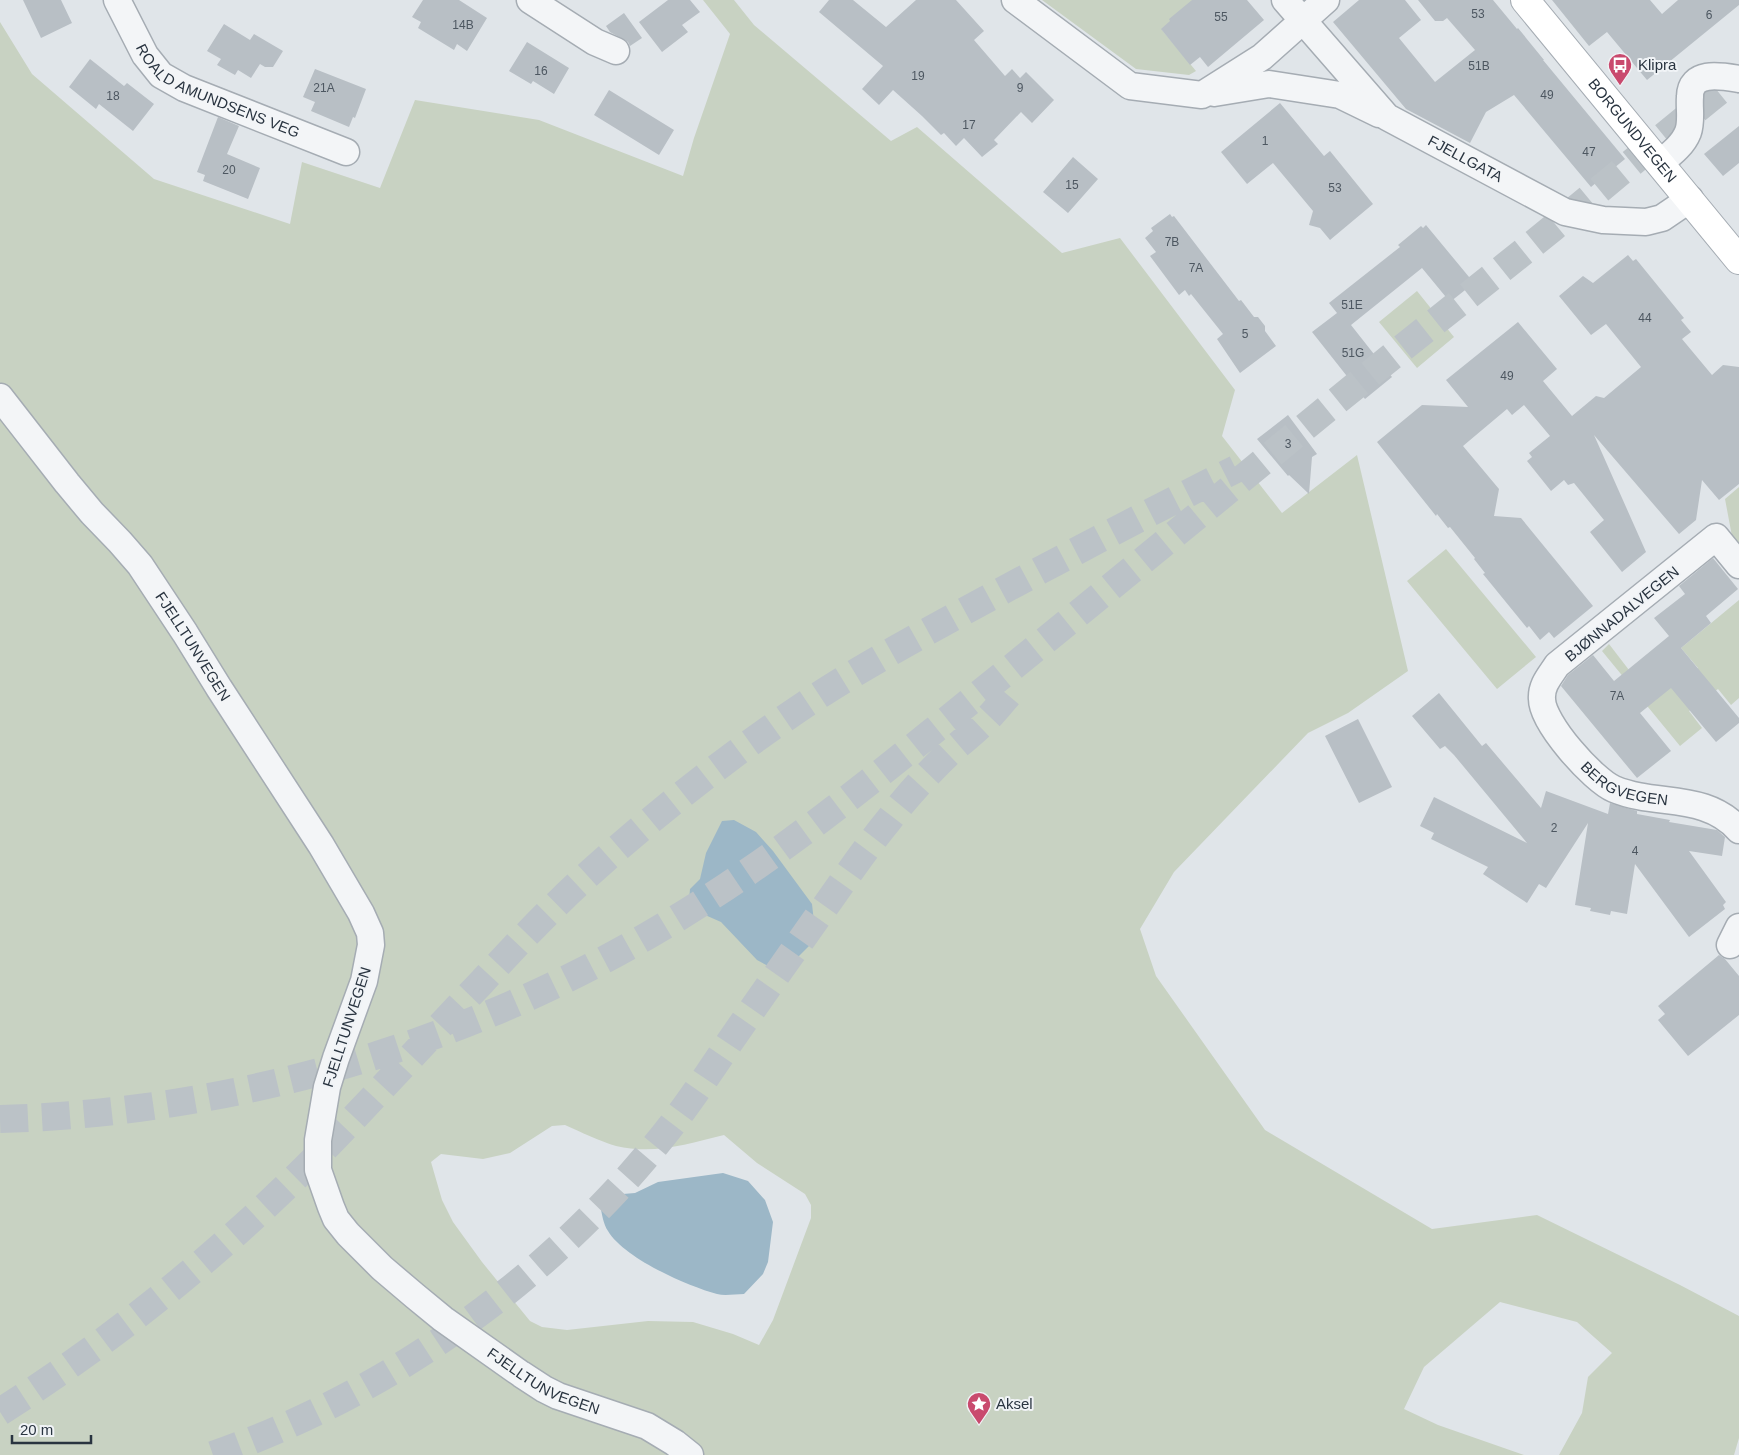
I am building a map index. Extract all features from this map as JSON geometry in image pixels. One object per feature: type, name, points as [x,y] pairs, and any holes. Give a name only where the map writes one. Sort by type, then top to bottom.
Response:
[{"type":"main road","name":"BORGUNDVEGEN","points":[[1525,0],[1739,260]]},
{"type":"street","name":"ROALD AMUNDSENS VEG","points":[[117,0],[144,56],[161,75],[184,88],[346,152]]},
{"type":"street","points":[[530,0],[595,42],[616,50]]},
{"type":"street","points":[[1015,0],[1130,86],[1202,94],[1269,84],[1340,96],[1386,117]]},
{"type":"street","name":"FJELLGATA","points":[[1285,0],[1301,21],[1386,117],[1566,212],[1603,220],[1646,222],[1662,218],[1690,199]]},
{"type":"street","points":[[1202,94],[1262,57],[1326,0]]},
{"type":"street","points":[[1660,164],[1685,139],[1689,129],[1690,95],[1692,86],[1698,79],[1709,75],[1739,79]]},
{"type":"street","name":"FJELLTUNVEGEN","points":[[0,397],[67,483],[140,565],[321,845],[361,913],[370,933],[371,945],[364,981],[327,1087],[318,1140],[318,1170],[336,1219],[348,1234],[382,1268],[415,1296],[443,1319],[520,1374],[558,1396],[647,1426],[675,1443],[690,1455]]},
{"type":"street","name":"BJØNNADALVEGEN","points":[[1542,699],[1544,685],[1557,665],[1716,537],[1739,565]]},
{"type":"street","name":"BERGVEGEN","points":[[1542,699],[1544,712],[1566,746],[1598,780],[1607,786],[1636,796],[1707,807],[1728,820],[1739,830]]},
{"type":"green space","points":[[703,0],[734,0],[754,25],[891,141],[917,127],[1062,253],[1120,238],[1235,390],[1222,436],[1282,513],[1357,455],[1408,671],[1348,713],[1308,733],[1174,872],[1140,929],[1156,976],[1265,1130],[1432,1229],[1537,1215],[1739,1316],[1739,1438],[1734,1455],[1559,1455],[1582,1413],[1588,1377],[1612,1353],[1577,1322],[1500,1302],[1424,1367],[1404,1409],[1438,1425],[1524,1455],[0,1455],[0,22],[32,74],[154,179],[290,224],[302,162],[380,188],[415,100],[539,120],[683,176],[730,34]],"holes":[[[565,1125],[616,1146],[644,1149],[670,1147],[724,1135],[757,1163],[805,1194],[811,1205],[811,1218],[773,1320],[759,1345],[733,1334],[693,1322],[648,1321],[567,1330],[542,1327],[530,1321],[482,1262],[453,1222],[442,1200],[431,1162],[441,1154],[483,1159],[510,1153],[552,1126]]]},
{"type":"green space","points":[[1042,0],[1198,0],[1162,30],[1196,71],[1189,75],[1136,69]]},
{"type":"green space","points":[[1417,291],[1454,337],[1417,368],[1379,322]]},
{"type":"green space","points":[[1739,487],[1739,553],[1734,547],[1725,499]]},
{"type":"green space","points":[[1446,549],[1536,657],[1497,689],[1407,581]]},
{"type":"green space","points":[[1739,600],[1739,698],[1731,705],[1718,689],[1689,711],[1702,728],[1680,746],[1602,651],[1609,644],[1629,670],[1645,657],[1673,689],[1698,668],[1681,648]]},
{"type":"water","points":[[734,820],[756,832],[773,851],[812,904],[815,931],[811,944],[792,963],[780,967],[768,966],[757,960],[721,922],[696,911],[689,901],[690,889],[700,879],[706,853],[722,821]]},
{"type":"water","points":[[723,1173],[748,1181],[765,1200],[773,1222],[768,1262],[763,1274],[744,1294],[717,1294],[690,1285],[657,1270],[628,1251],[616,1241],[606,1228],[600,1205],[623,1194],[635,1193],[658,1182]]},
{"type":"building","points":[[23,0],[61,0],[72,23],[41,38]]},
{"type":"building","points":[[423,0],[459,0],[487,18],[467,51],[457,44],[454,50],[418,28],[421,22],[412,17]]},
{"type":"building","points":[[668,0],[690,0],[700,12],[682,25],[688,32],[662,52],[639,22]]},
{"type":"building","points":[[829,0],[853,0],[886,27],[916,0],[956,0],[984,31],[974,40],[1005,76],[1012,69],[1020,78],[1026,72],[1054,100],[1032,123],[1021,112],[994,140],[998,144],[982,157],[964,138],[956,146],[944,133],[941,135],[893,90],[879,105],[862,89],[883,66],[819,12]]},
{"type":"building","points":[[1192,0],[1247,0],[1264,20],[1208,67],[1200,57],[1190,65],[1161,29],[1170,21],[1169,19]]},
{"type":"building","points":[[1359,0],[1405,0],[1421,20],[1399,38],[1435,82],[1475,50],[1447,18],[1443,21],[1435,21],[1418,0],[1493,0],[1625,159],[1591,187],[1514,95],[1486,112],[1470,143],[1406,109],[1333,22]]},
{"type":"building","points":[[1552,0],[1650,0],[1662,14],[1678,0],[1739,0],[1739,5],[1647,80],[1607,32],[1589,46]]},
{"type":"building","points":[[624,13],[642,38],[630,46],[628,42],[610,32],[606,26]]},
{"type":"building","points":[[224,24],[250,40],[254,34],[283,51],[273,67],[265,67],[260,64],[251,78],[238,70],[235,75],[217,65],[221,59],[207,51]]},
{"type":"building","points":[[527,42],[569,68],[554,94],[533,81],[531,84],[509,71]]},
{"type":"building","points":[[90,59],[124,86],[127,83],[154,104],[133,131],[99,104],[96,109],[69,87]]},
{"type":"building","points":[[315,69],[366,89],[355,118],[353,117],[349,127],[311,111],[315,102],[303,97]]},
{"type":"building","points":[[609,90],[674,130],[659,155],[594,115]]},
{"type":"building","points":[[1280,103],[1324,156],[1330,151],[1373,204],[1330,240],[1320,228],[1309,225],[1313,211],[1273,163],[1247,184],[1221,152]]},
{"type":"building","points":[[218,117],[239,126],[227,154],[260,168],[248,199],[203,181],[205,175],[197,172]]},
{"type":"building","points":[[1739,126],[1739,163],[1723,176],[1704,154]]},
{"type":"building","points":[[1073,157],[1098,179],[1068,213],[1043,192]]},
{"type":"building","points":[[1170,214],[1172,217],[1174,216],[1239,301],[1241,300],[1254,317],[1258,317],[1276,346],[1240,373],[1217,339],[1223,334],[1191,294],[1189,296],[1185,290],[1179,295],[1150,256],[1156,252],[1145,238],[1153,231],[1151,228]]},
{"type":"building","points":[[1426,225],[1474,283],[1450,302],[1422,268],[1351,325],[1392,377],[1365,399],[1312,332],[1337,313],[1329,303],[1400,247],[1398,245],[1421,226],[1423,228]]},
{"type":"building","points":[[1628,255],[1633,261],[1636,259],[1684,318],[1681,320],[1691,332],[1682,339],[1712,375],[1723,365],[1739,367],[1739,484],[1719,500],[1702,480],[1696,520],[1679,534],[1594,435],[1646,552],[1622,572],[1590,532],[1604,520],[1574,483],[1568,485],[1564,480],[1551,491],[1527,461],[1532,457],[1529,453],[1550,436],[1524,405],[1512,415],[1507,409],[1463,446],[1499,489],[1494,516],[1521,518],[1593,606],[1554,638],[1549,632],[1540,640],[1529,626],[1527,628],[1483,574],[1485,573],[1475,558],[1450,527],[1448,528],[1437,514],[1436,516],[1377,442],[1422,405],[1468,407],[1446,380],[1518,322],[1557,369],[1543,381],[1572,416],[1596,396],[1604,398],[1641,367],[1606,324],[1591,335],[1559,296],[1583,276],[1593,283]]},
{"type":"building","points":[[1288,415],[1317,454],[1312,457],[1309,494],[1288,476],[1257,439]]},
{"type":"building","points":[[1713,558],[1738,589],[1706,616],[1711,623],[1681,648],[1739,718],[1739,723],[1716,742],[1671,688],[1640,713],[1671,751],[1637,778],[1561,686],[1568,675],[1593,655],[1614,681],[1669,636],[1654,618],[1685,594],[1679,586]]},
{"type":"building","points":[[1439,693],[1482,746],[1486,743],[1541,808],[1546,791],[1608,814],[1610,803],[1637,811],[1637,814],[1670,820],[1669,822],[1717,830],[1725,837],[1722,856],[1689,851],[1726,902],[1723,905],[1725,909],[1689,937],[1635,864],[1627,914],[1611,911],[1610,915],[1590,911],[1591,908],[1575,905],[1588,823],[1546,888],[1539,884],[1527,903],[1483,874],[1488,867],[1431,839],[1434,833],[1420,826],[1434,797],[1527,843],[1454,755],[1445,746],[1440,749],[1412,716]]},
{"type":"building","points":[[1358,719],[1392,787],[1359,803],[1325,736]]},
{"type":"building","points":[[1719,955],[1725,959],[1739,976],[1739,1015],[1688,1056],[1658,1020],[1665,1014],[1658,1006]]},
{"type":"tunnel","points":[[0,1119],[92,1113],[184,1101],[275,1083],[364,1059],[451,1029],[536,994],[618,952],[698,905],[788,843],[903,755],[1739,75]]},
{"type":"tunnel","points":[[0,1412],[44,1383],[131,1320],[253,1218],[329,1144],[562,899],[618,848],[674,801],[761,735],[841,681],[1047,566],[1236,469]]},
{"type":"tunnel","points":[[213,1455],[281,1428],[347,1397],[411,1360],[472,1319],[530,1273],[584,1224],[634,1171],[680,1114],[863,853],[909,794],[949,753],[987,719],[1017,685]]},
{"type":"place","name":"Klipra","points":[[1620,86]]},
{"type":"place","name":"Aksel","points":[[979,1425]]}]
